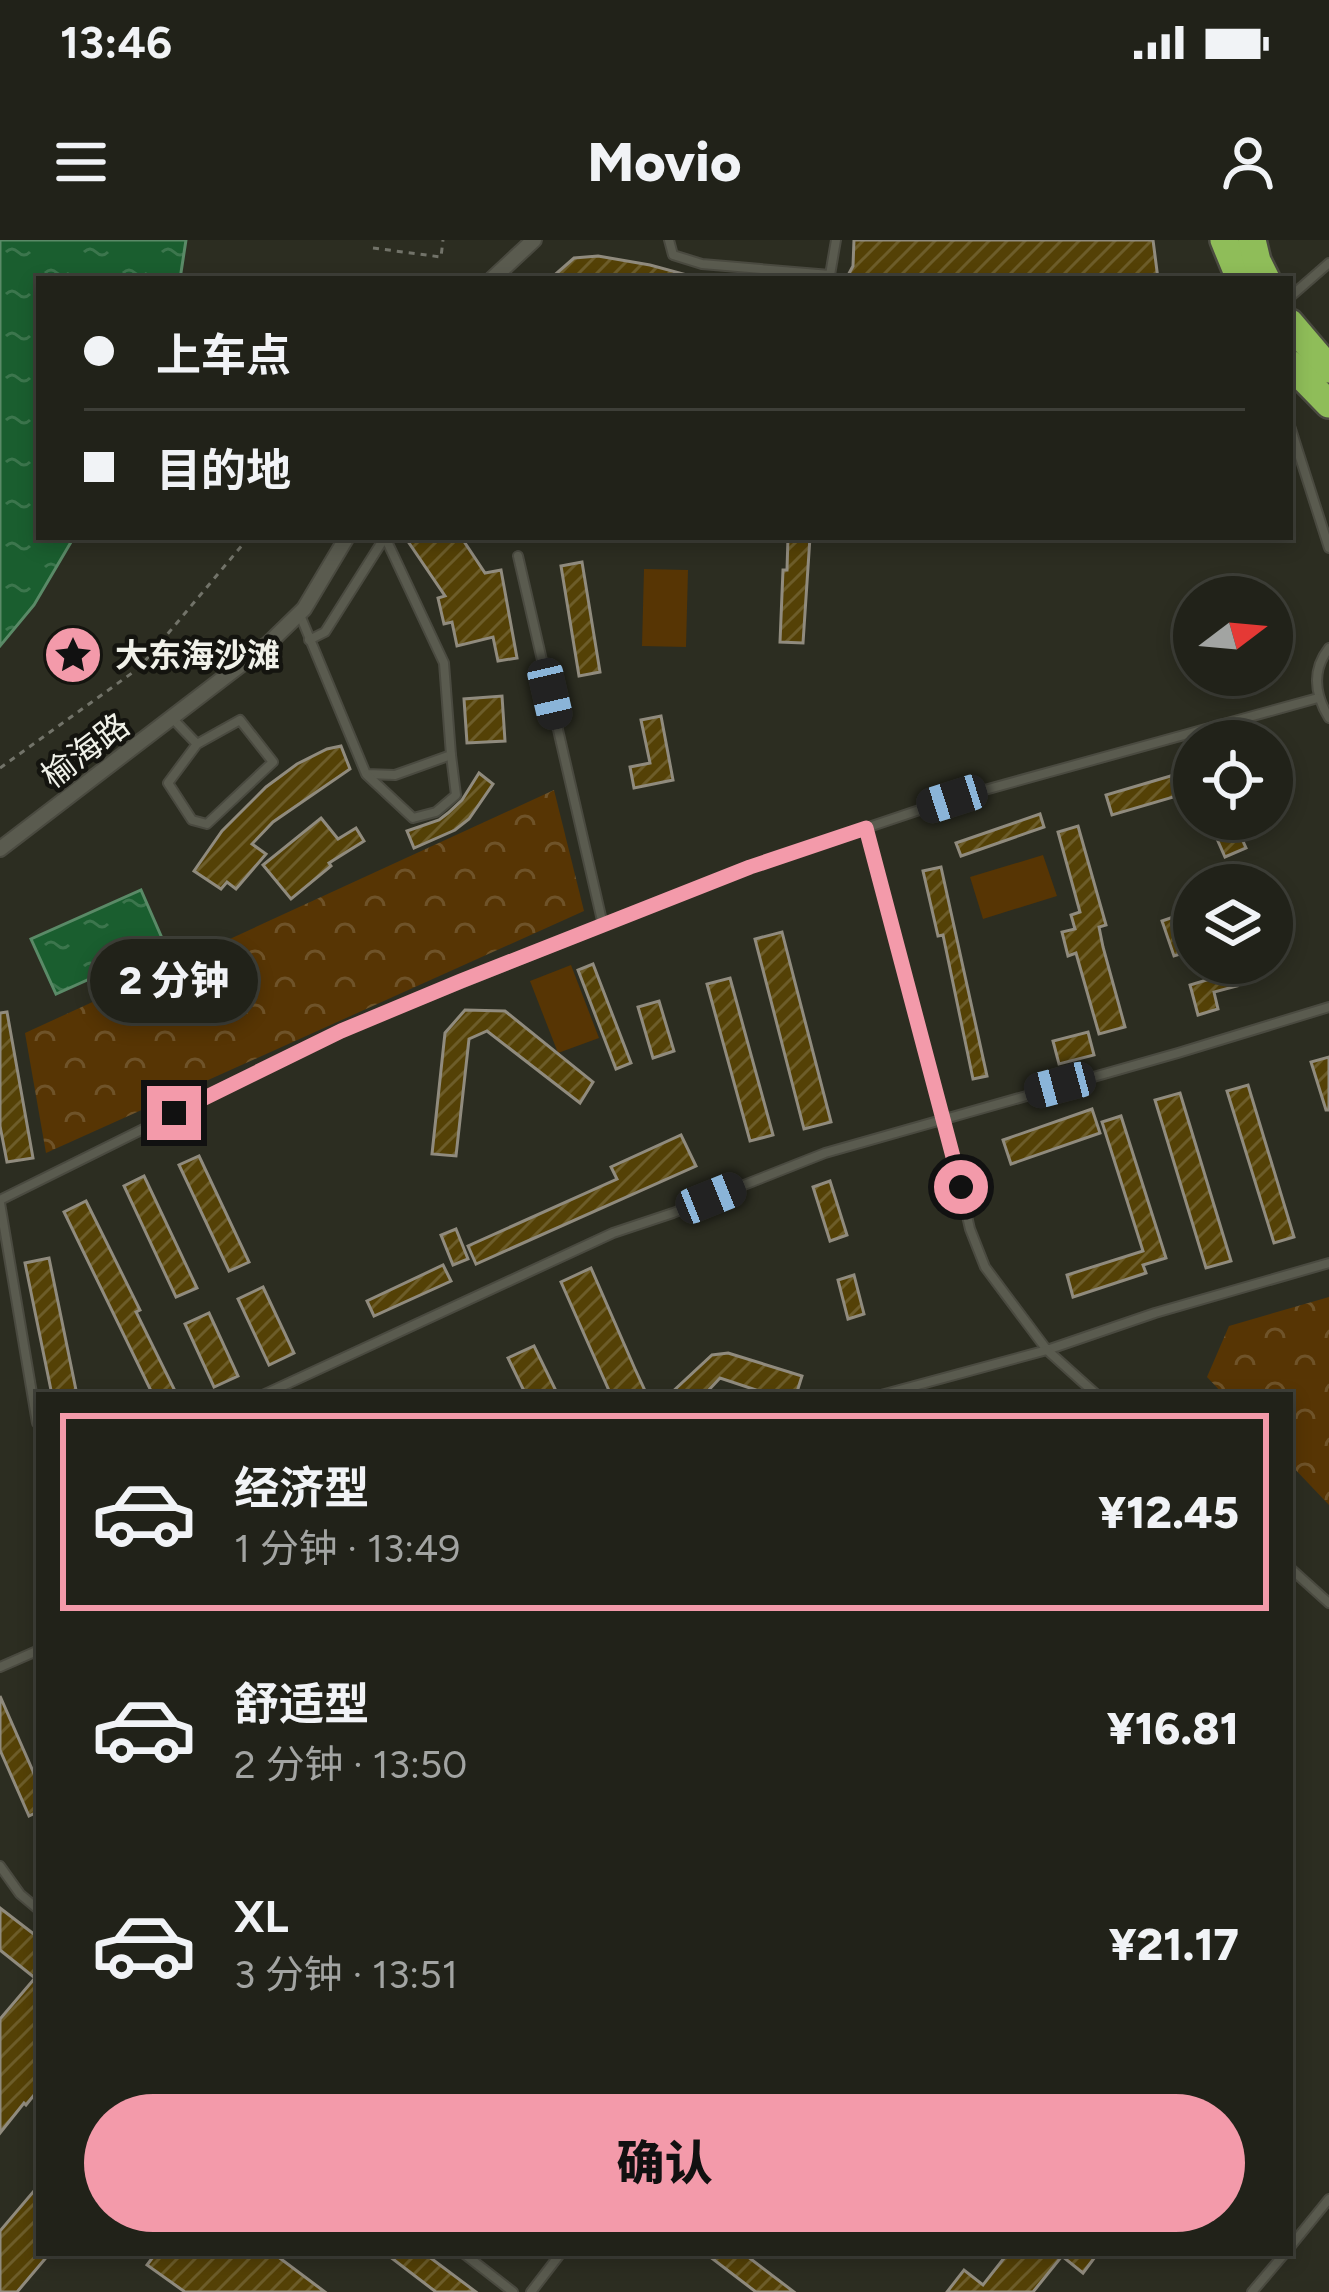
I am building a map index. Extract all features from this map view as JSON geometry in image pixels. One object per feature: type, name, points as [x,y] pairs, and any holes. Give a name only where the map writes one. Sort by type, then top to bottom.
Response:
[{"type":"highway","points":[[1224,240],[1239,276]]},
{"type":"highway","points":[[1252,240],[1264,276]]},
{"type":"highway","points":[[1293,327],[1329,369]]},
{"type":"highway","points":[[1293,367],[1329,404]]},
{"type":"street","points":[[495,276],[534,240]]},
{"type":"street","name":"榆海路","points":[[0,849],[239,668],[300,614],[345,540]]},
{"type":"lane","points":[[669,240],[673,255],[702,264],[830,275],[836,240]]},
{"type":"lane","points":[[1293,294],[1329,262]]},
{"type":"lane","points":[[1293,435],[1329,548]]},
{"type":"lane","points":[[309,640],[325,632],[383,540]]},
{"type":"lane","points":[[300,614],[366,774],[413,818],[436,812],[456,795],[444,663],[386,540]]},
{"type":"lane","points":[[518,556],[603,925]]},
{"type":"lane","points":[[1329,649],[1316,677],[1318,698],[1329,718]]},
{"type":"lane","points":[[36,1417],[0,1201],[341,1031],[750,867],[952,799],[1318,698]]},
{"type":"lane","points":[[172,718],[197,744]]},
{"type":"lane","points":[[239,720],[273,762],[207,824],[192,820],[168,783],[197,744],[239,720]]},
{"type":"lane","points":[[366,774],[395,776],[451,755]]},
{"type":"lane","points":[[866,828],[970,1229],[985,1267],[1047,1350],[1094,1392]]},
{"type":"lane","points":[[268,1392],[613,1232],[825,1153],[1329,1007]]},
{"type":"lane","points":[[892,1392],[1329,1263]]},
{"type":"lane","points":[[1293,1571],[1329,1603]]},
{"type":"lane","points":[[0,1667],[36,1651]]},
{"type":"lane","points":[[0,1866],[36,1907]]},
{"type":"lane","points":[[1293,2244],[1329,2199]]},
{"type":"lane","points":[[467,2256],[512,2292]]},
{"type":"lane","points":[[531,2292],[559,2256]]},
{"type":"lane","points":[[1252,2292],[1283,2256]]},
{"type":"path","points":[[374,240],[372,250],[441,257],[443,240]]},
{"type":"path","points":[[0,768],[139,668],[246,540]]},
{"type":"green space","points":[[644,569],[688,570],[686,647],[642,646]]},
{"type":"green space","points":[[554,790],[584,911],[46,1153],[25,1033]]},
{"type":"green space","points":[[1043,855],[1057,896],[983,919],[970,877]]},
{"type":"green space","points":[[571,965],[599,1038],[558,1053],[530,981]]},
{"type":"green space","points":[[1329,1297],[1329,1505],[1293,1467],[1293,1392],[1221,1392],[1207,1377],[1229,1326]]},
{"type":"water","points":[[0,240],[186,240],[180,276],[36,276],[36,540],[72,540],[34,605],[0,646]]},
{"type":"water","points":[[141,890],[165,945],[56,994],[31,939]]},
{"type":"building","points":[[854,240],[1153,240],[1158,276],[848,276]]},
{"type":"building","points":[[598,256],[687,275],[553,276],[574,258]]},
{"type":"building","points":[[407,540],[463,540],[485,573],[501,570],[517,658],[498,661],[493,637],[457,646],[452,622],[444,624],[438,598],[445,596]]},
{"type":"building","points":[[788,540],[810,540],[803,643],[780,642],[783,570],[787,570]]},
{"type":"building","points":[[582,562],[600,672],[579,676],[561,566]]},
{"type":"building","points":[[502,696],[505,741],[467,743],[464,699]]},
{"type":"building","points":[[661,716],[673,780],[634,788],[630,767],[650,763],[641,720]]},
{"type":"building","points":[[341,746],[350,769],[273,822],[252,844],[266,854],[236,889],[227,882],[221,889],[194,871],[222,831],[266,787],[297,764]]},
{"type":"building","points":[[479,773],[493,784],[469,819],[414,848],[407,831],[448,813]]},
{"type":"building","points":[[1173,775],[1173,797],[1112,815],[1106,795]]},
{"type":"building","points":[[1040,814],[1044,827],[961,856],[956,843]]},
{"type":"building","points":[[321,818],[338,839],[356,828],[364,841],[329,863],[291,899],[263,865]]},
{"type":"building","points":[[1078,826],[1106,925],[1099,927],[1125,1027],[1099,1034],[1076,953],[1068,956],[1062,932],[1075,929],[1071,915],[1080,912],[1058,832]]},
{"type":"building","points":[[1218,840],[1242,840],[1246,848],[1225,857]]},
{"type":"building","points":[[941,867],[987,1076],[973,1079],[943,935],[938,936],[923,871]]},
{"type":"building","points":[[1173,917],[1173,953],[1162,921]]},
{"type":"building","points":[[782,932],[831,1122],[804,1129],[755,939]]},
{"type":"building","points":[[593,964],[631,1063],[616,1069],[578,970]]},
{"type":"building","points":[[730,978],[773,1135],[750,1141],[707,984]]},
{"type":"building","points":[[1190,985],[1237,986],[1214,992],[1218,1009],[1198,1015]]},
{"type":"building","points":[[659,1001],[674,1051],[653,1058],[638,1007]]},
{"type":"building","points":[[465,1010],[505,1011],[593,1082],[580,1103],[487,1031],[469,1039],[456,1156],[432,1154],[445,1033]]},
{"type":"building","points":[[7,1012],[33,1158],[7,1162],[0,1126],[0,1013]]},
{"type":"building","points":[[1088,1032],[1094,1055],[1059,1064],[1053,1041]]},
{"type":"building","points":[[1329,1057],[1329,1110],[1326,1110],[1311,1062]]},
{"type":"building","points":[[1248,1085],[1294,1237],[1274,1243],[1227,1091]]},
{"type":"building","points":[[1180,1093],[1231,1261],[1206,1268],[1155,1100]]},
{"type":"building","points":[[1092,1109],[1100,1133],[1011,1164],[1003,1140]]},
{"type":"building","points":[[1121,1116],[1166,1258],[1143,1265],[1146,1273],[1073,1297],[1067,1275],[1143,1251],[1102,1122]]},
{"type":"building","points":[[681,1135],[696,1166],[476,1264],[468,1246],[617,1179],[611,1167]]},
{"type":"building","points":[[199,1156],[249,1262],[229,1271],[179,1165]]},
{"type":"building","points":[[144,1176],[197,1288],[176,1297],[124,1186]]},
{"type":"building","points":[[830,1181],[847,1235],[830,1241],[813,1187]]},
{"type":"building","points":[[86,1201],[176,1392],[152,1392],[64,1212]]},
{"type":"building","points":[[456,1229],[468,1259],[453,1265],[441,1235]]},
{"type":"building","points":[[49,1258],[76,1392],[51,1392],[25,1263]]},
{"type":"building","points":[[443,1265],[451,1281],[374,1316],[367,1301]]},
{"type":"building","points":[[591,1268],[646,1392],[610,1392],[561,1282]]},
{"type":"building","points":[[854,1275],[864,1314],[848,1319],[838,1280]]},
{"type":"building","points":[[263,1287],[294,1353],[269,1365],[238,1299]]},
{"type":"building","points":[[209,1313],[238,1376],[214,1387],[185,1324]]},
{"type":"building","points":[[534,1346],[557,1392],[525,1392],[508,1358]]},
{"type":"building","points":[[728,1353],[802,1376],[797,1392],[762,1392],[720,1378],[707,1392],[672,1392],[712,1355]]},
{"type":"building","points":[[0,1696],[36,1778],[36,1812],[29,1816],[0,1750]]},
{"type":"building","points":[[0,1908],[36,1936],[36,2093],[0,2133],[0,2019],[35,1978],[0,1950]]},
{"type":"building","points":[[36,2189],[36,2256],[47,2256],[17,2292],[0,2292],[0,2231]]},
{"type":"building","points":[[154,2256],[277,2256],[325,2292],[185,2292],[147,2265]]},
{"type":"building","points":[[389,2256],[428,2256],[476,2292],[436,2292]]},
{"type":"building","points":[[709,2256],[747,2256],[794,2292],[756,2292]]},
{"type":"building","points":[[1006,2256],[1062,2256],[1033,2292],[947,2292],[964,2270],[983,2285]]},
{"type":"building","points":[[1062,2256],[1096,2256],[1083,2273]]},
{"type":"place","name":"大东海沙滩","points":[[73,655]]},
{"type":"route","points":[[174,1113],[341,1031],[461,981],[750,867],[866,828],[961,1187]]}]
